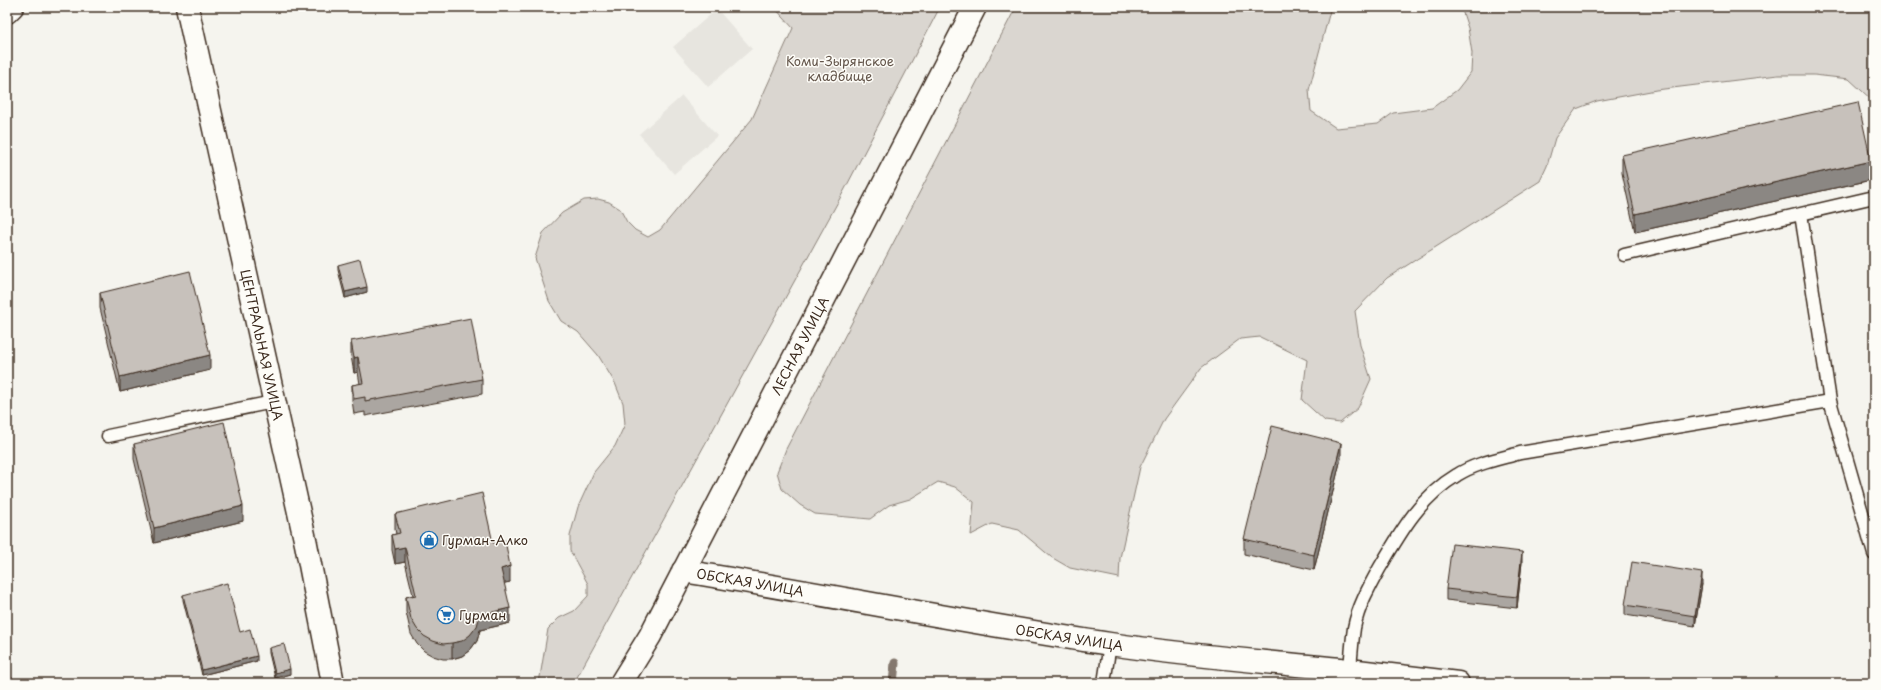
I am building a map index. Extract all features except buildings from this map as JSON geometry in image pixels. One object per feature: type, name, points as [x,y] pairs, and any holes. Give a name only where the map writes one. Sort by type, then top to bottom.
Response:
[{"type":"street","points":[[7,12],[12,7]]},
{"type":"street","name":"ЦЕНТРАЛЬНАЯ УЛИЦА","points":[[187,7],[273,402],[306,544],[333,683]]},
{"type":"street","name":"ЛЕСНАЯ УЛИЦА","points":[[621,683],[650,636],[975,7]]},
{"type":"street","name":"ОБСКАЯ УЛИЦА","points":[[683,571],[808,591],[1006,628],[1110,644],[1250,662],[1350,670],[1458,683]]},
{"type":"lane","points":[[1624,255],[1874,197]]},
{"type":"lane","points":[[1801,214],[1830,401],[1874,554]]},
{"type":"lane","points":[[1350,670],[1354,627],[1361,606],[1376,574],[1402,529],[1418,507],[1438,488],[1458,474],[1487,462],[1520,454],[1830,401]]},
{"type":"lane","points":[[108,436],[273,402]]},
{"type":"lane","points":[[1104,683],[1110,644]]},
{"type":"shaded area","points":[[717,9],[752,49],[708,87],[673,47]]},
{"type":"shaded area","points":[[682,96],[717,136],[674,174],[639,134]]},
{"type":"green space","name":"Коми-Зырянское кладбище","points":[[774,7],[940,7],[845,189],[574,683],[539,683],[548,629],[559,618],[574,611],[588,596],[588,584],[570,551],[570,536],[578,507],[594,472],[615,446],[625,424],[623,403],[615,383],[598,355],[578,332],[561,321],[549,301],[535,258],[543,233],[562,213],[584,200],[598,199],[609,202],[620,209],[627,222],[635,230],[648,237],[660,230],[752,119],[793,28]]},
{"type":"green space","points":[[1016,7],[1331,7],[1309,90],[1311,111],[1336,128],[1378,124],[1393,113],[1432,108],[1457,90],[1471,72],[1472,53],[1468,28],[1461,7],[1874,7],[1874,102],[1849,79],[1814,75],[1778,75],[1656,90],[1597,101],[1576,109],[1555,138],[1547,166],[1540,181],[1387,278],[1355,311],[1360,345],[1371,379],[1358,408],[1340,423],[1325,421],[1302,400],[1307,360],[1260,337],[1240,339],[1201,368],[1164,419],[1140,467],[1120,558],[1119,578],[1070,568],[1051,557],[1019,530],[992,524],[971,535],[974,502],[955,487],[938,482],[910,499],[889,505],[870,519],[815,514],[800,505],[782,489],[777,472],[786,449]]},
{"type":"waterway","points":[[893,683],[895,663]]},
{"type":"place","name":"Гурман-Алко","points":[[429,540]]},
{"type":"place","name":"Гурман","points":[[446,615]]}]
